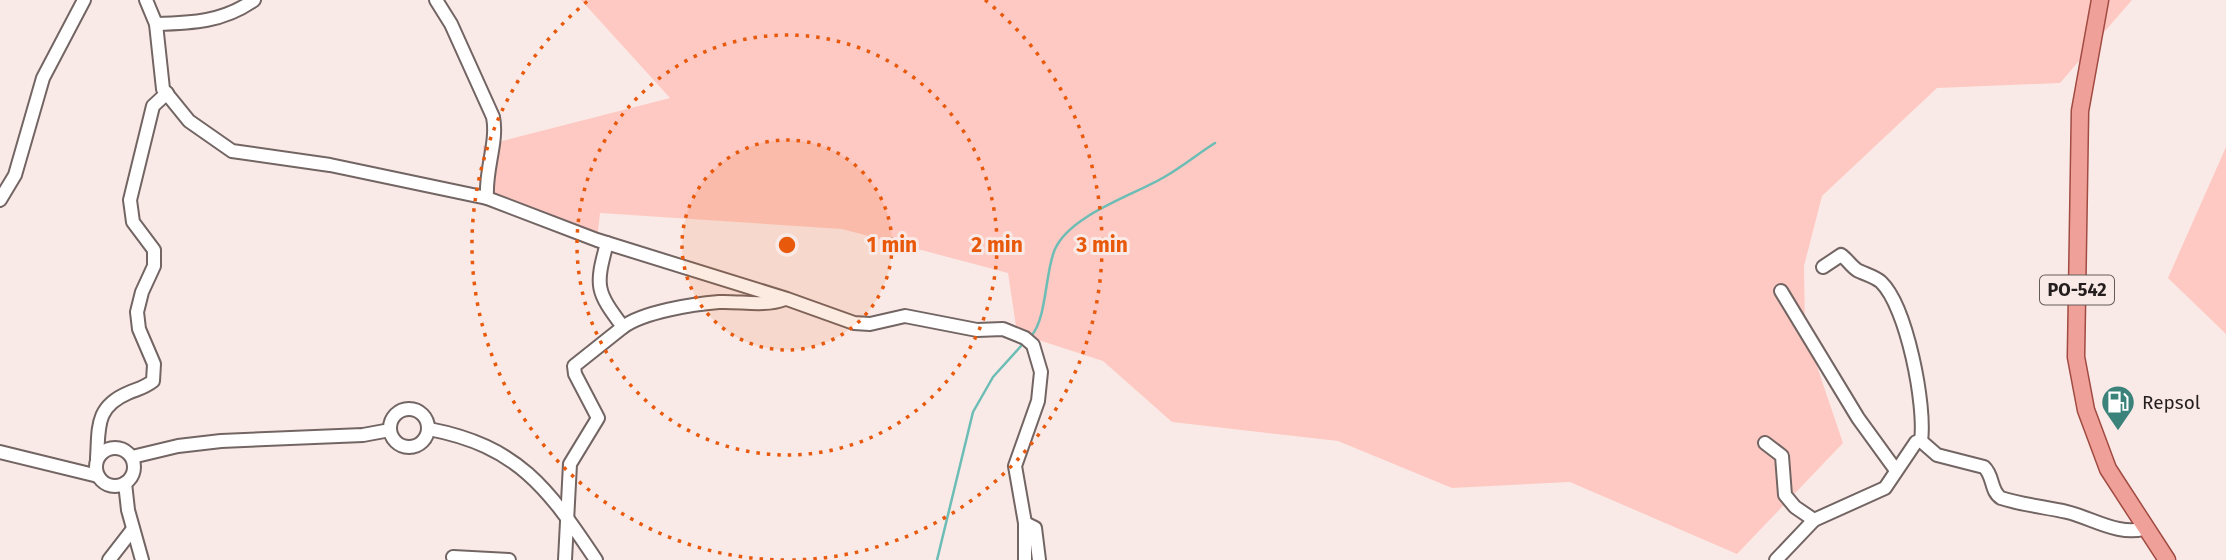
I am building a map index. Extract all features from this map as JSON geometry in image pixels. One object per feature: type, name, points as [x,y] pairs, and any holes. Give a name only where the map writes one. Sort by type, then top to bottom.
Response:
[{"type":"main road","name":"PO-542","points":[[2100,0],[2080,111],[2076,357],[2086,410],[2108,470],[2167,560]]},
{"type":"street","points":[[0,200],[15,175],[43,78],[84,0]]},
{"type":"street","points":[[146,0],[156,23],[163,89],[189,121],[232,151],[330,165],[486,198],[607,243],[787,299],[854,323],[870,324],[905,316],[977,330],[1013,331],[1033,345],[1041,372],[1041,386],[1015,466],[1025,523],[1025,560]]},
{"type":"street","points":[[156,23],[204,23],[254,0]]},
{"type":"street","points":[[436,0],[451,24],[493,117],[496,130],[486,175],[486,198]]},
{"type":"street","points":[[97,467],[98,422],[103,413],[119,397],[153,382],[155,372],[152,356],[139,329],[137,312],[142,292],[154,266],[154,250],[133,222],[130,200],[153,106],[167,93]]},
{"type":"street","points":[[607,243],[597,281],[598,290],[623,327]]},
{"type":"street","points":[[1823,267],[1842,255],[1856,269],[1875,278],[1885,288],[1913,359],[1923,423],[1921,441]]},
{"type":"street","points":[[1781,291],[1858,418],[1895,469]]},
{"type":"street","points":[[565,560],[570,464],[598,418],[575,374],[574,366],[644,314],[719,302],[748,304],[787,299]]},
{"type":"street","points":[[409,409],[421,412],[429,429],[424,441],[413,447],[400,445],[390,429],[397,413],[409,409]]},
{"type":"street","points":[[132,457],[189,445],[363,435],[390,429]]},
{"type":"street","points":[[429,429],[465,436],[514,460],[566,515],[596,560]]},
{"type":"street","points":[[99,435],[112,447],[123,449],[132,457],[133,471],[118,484]]},
{"type":"street","points":[[1921,441],[1937,456],[1984,467],[1989,472],[1995,492],[2001,498],[2068,512],[2125,530],[2135,532],[2146,528]]},
{"type":"street","points":[[1776,560],[1814,520],[1854,500],[1876,494],[1890,482],[1895,469],[1916,442],[1921,441]]},
{"type":"street","points":[[1765,443],[1782,456],[1785,495],[1795,508],[1814,520]]},
{"type":"street","points":[[0,452],[79,472],[97,467],[112,447]]},
{"type":"street","points":[[97,467],[118,484],[142,560]]},
{"type":"street","points":[[1025,523],[1035,528],[1039,560]]},
{"type":"street","points":[[109,560],[133,529]]},
{"type":"street","points":[[454,560],[453,557],[509,560]]},
{"type":"shaded area","points":[[581,0],[2132,0],[2060,83],[1937,88],[1822,196],[1804,266],[1805,331],[1843,443],[1737,554],[1570,482],[1452,488],[1338,441],[1172,422],[1103,361],[1017,333],[1008,273],[842,229],[600,213],[597,240],[487,198],[483,146],[670,98]]},
{"type":"shaded area","points":[[2226,147],[2226,334],[2168,278]]},
{"type":"waterway","points":[[1031,336],[1043,307],[1052,258],[1063,237],[1105,206],[1166,176],[1215,143]]},
{"type":"waterway","points":[[937,560],[973,412],[993,377],[1021,346]]},
{"type":"place","name":"Repsol","points":[[2118,432]]}]
